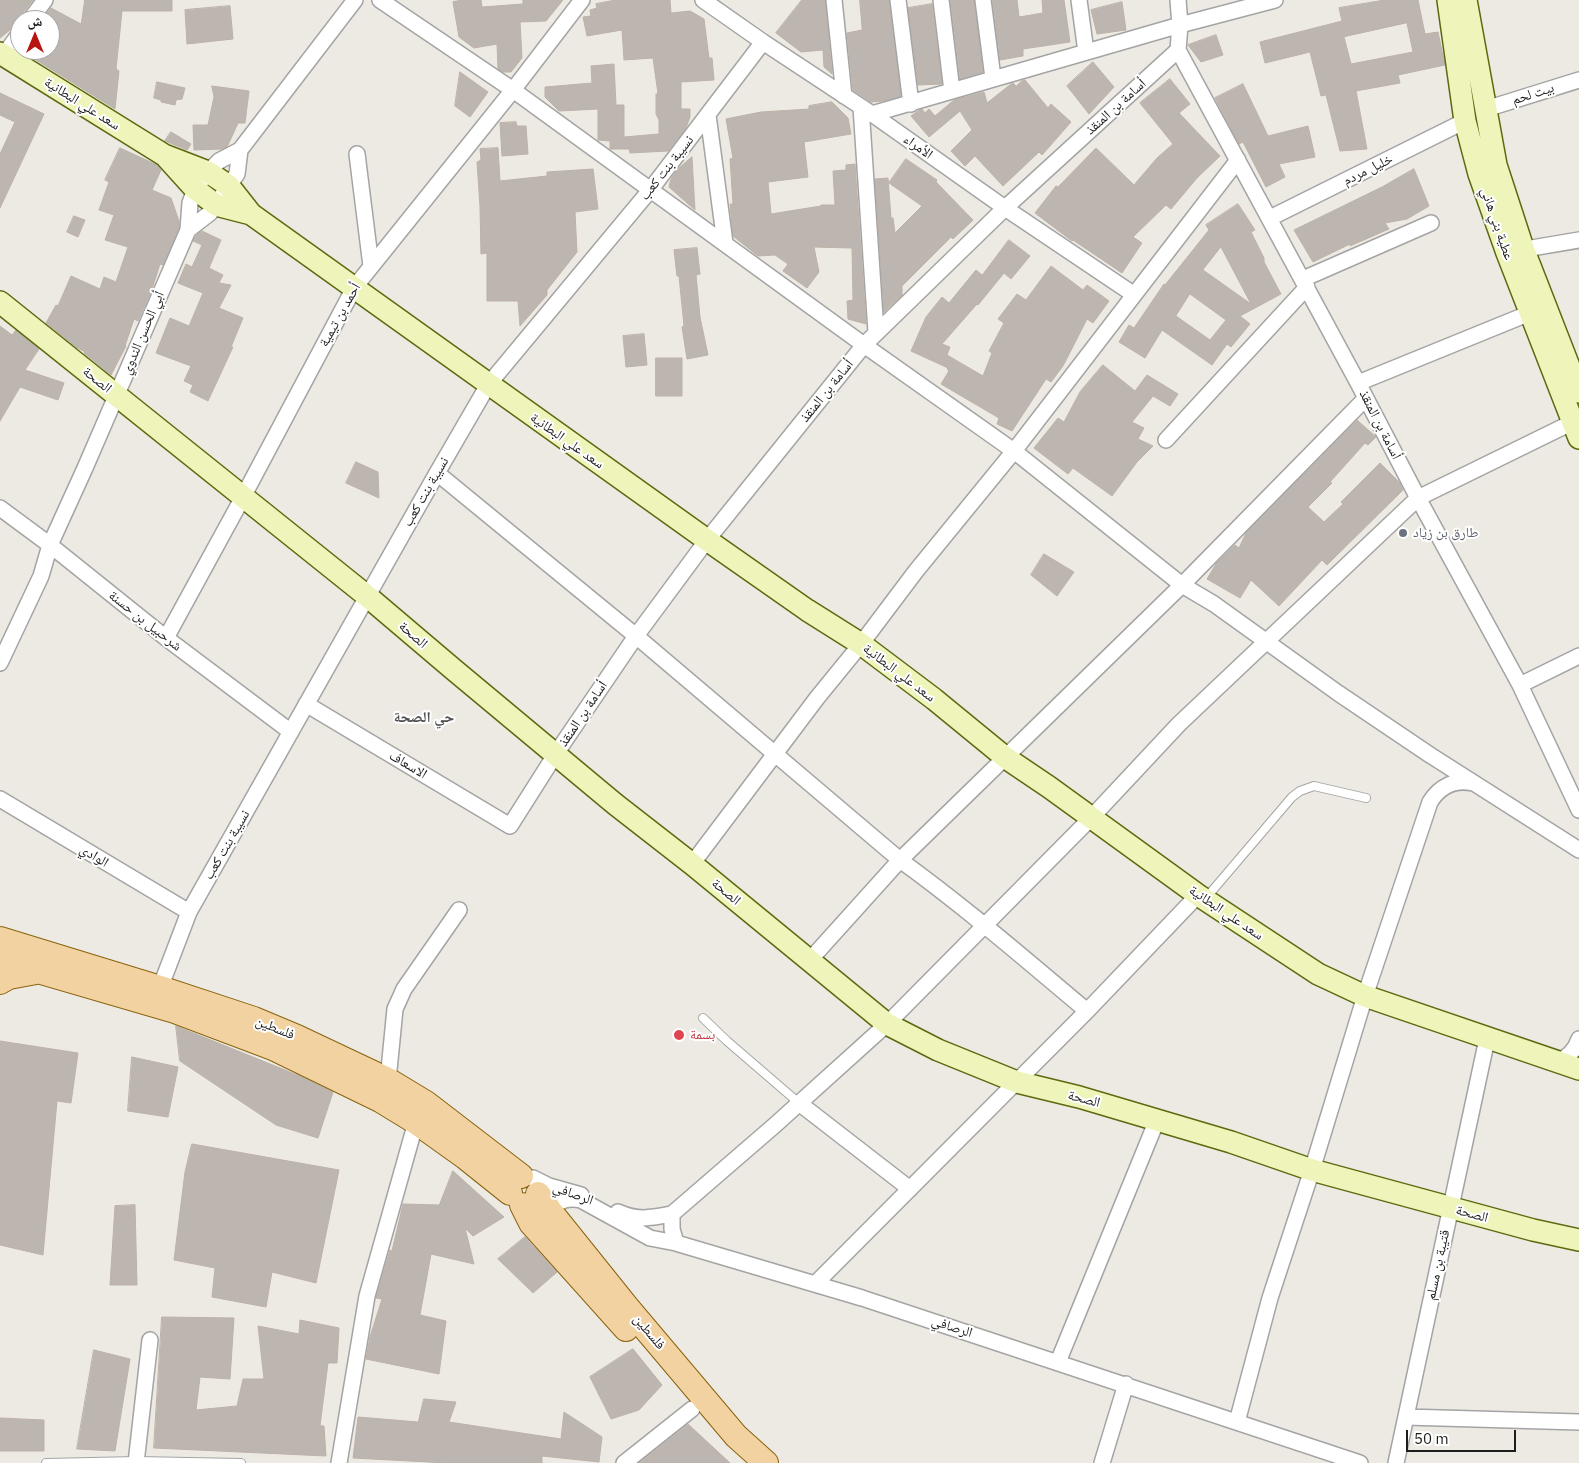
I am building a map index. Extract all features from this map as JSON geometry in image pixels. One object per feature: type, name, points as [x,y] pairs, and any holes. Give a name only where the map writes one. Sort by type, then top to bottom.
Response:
[{"type":"main road","name":"عطية بني هاني","points":[[1448,0],[1465,121],[1479,174],[1515,251],[1530,313],[1576,430]]},
{"type":"main road","points":[[1466,0],[1496,165],[1515,251],[1577,382]]},
{"type":"main road","name":"سعد علي البطانية","points":[[2,54],[164,155],[208,172],[229,186],[252,214],[488,385],[807,610],[861,644],[1006,758],[1201,897],[1318,974],[1365,996],[1579,1069]]},
{"type":"main road","name":"سعد علي البطانية","points":[[164,155],[196,189],[216,205],[252,214]]},
{"type":"main road","name":"الصحة","points":[[0,302],[368,596],[555,755],[692,864],[887,1024],[938,1050],[1017,1082],[1079,1097],[1231,1142],[1312,1170],[1533,1230],[1579,1240]]},
{"type":"main road","name":"فلسطين","points":[[0,939],[254,1019],[388,1080],[426,1103],[529,1193],[736,1436],[766,1463]]},
{"type":"main road","name":"فلسطين","points":[[0,960],[175,1011],[273,1048],[380,1100],[416,1122],[465,1157],[529,1193]]},
{"type":"main road","points":[[0,982],[9,977],[41,972]]},
{"type":"main road","name":"فلسطين","points":[[529,1193],[531,1223],[650,1356],[692,1408],[746,1463]]},
{"type":"street","name":"أبي الحسن الندوي","points":[[0,663],[41,576],[50,545],[86,468],[188,230],[190,203],[196,189],[208,172],[219,161],[240,150],[355,0]]},
{"type":"street","points":[[380,0],[513,90],[652,189],[864,345],[1014,451],[1182,585],[1214,604],[1338,693],[1474,784],[1579,850]]},
{"type":"street","name":"أحمد بن تيمية","points":[[166,638],[354,288],[513,90],[582,0]]},
{"type":"street","name":"الأمراء","points":[[703,0],[1133,294]]},
{"type":"street","points":[[834,0],[844,96]]},
{"type":"street","points":[[898,0],[911,104]]},
{"type":"street","points":[[941,0],[952,91]]},
{"type":"street","points":[[983,0],[993,78]]},
{"type":"street","points":[[1080,0],[1086,52]]},
{"type":"street","points":[[1178,0],[1180,25],[1178,50]]},
{"type":"street","points":[[876,332],[866,110],[911,104],[993,78],[1274,0]]},
{"type":"street","name":"نسيبة بنت كعب","points":[[160,988],[189,912],[488,385],[652,189],[762,42]]},
{"type":"street","name":"أسامة بن المنقذ","points":[[510,826],[555,755],[636,636],[707,540],[864,345],[1005,208],[1178,50],[1520,684],[1579,810]]},
{"type":"street","name":"بيت لحم","points":[[1486,109],[1579,80]]},
{"type":"street","points":[[708,115],[725,243]]},
{"type":"street","name":"خليل مردم","points":[[1270,218],[1465,121]]},
{"type":"street","name":"أبي الحسن الندوي","points":[[188,230],[210,213],[237,174],[240,150]]},
{"type":"street","points":[[357,154],[371,266]]},
{"type":"street","points":[[692,864],[817,698],[861,644],[916,571],[1014,451],[1238,160]]},
{"type":"street","points":[[1166,440],[1305,283],[1431,223]]},
{"type":"street","points":[[1515,251],[1579,240]]},
{"type":"street","points":[[1358,383],[1530,313]]},
{"type":"street","points":[[809,961],[900,860],[1182,585],[1366,398]]},
{"type":"street","points":[[676,1243],[672,1229],[672,1214],[887,1024],[1090,818],[1179,724],[1418,498],[1576,430]]},
{"type":"street","points":[[437,473],[636,636],[900,860],[984,924],[1087,1011]]},
{"type":"street","name":"شرحبيل بن حسنة","points":[[0,508],[50,545],[166,638],[291,732]]},
{"type":"street","points":[[1520,684],[1579,656]]},
{"type":"street","name":"الاسعاف","points":[[306,704],[510,826]]},
{"type":"street","points":[[1237,1422],[1270,1298],[1312,1170],[1365,996],[1430,802],[1439,790],[1446,786],[1460,782],[1474,784]]},
{"type":"street","name":"الوادي","points":[[0,799],[189,912]]},
{"type":"street","points":[[815,1284],[1201,897]]},
{"type":"street","points":[[388,1080],[398,1000],[459,910]]},
{"type":"street","name":"قتيبة بن مسلم","points":[[1396,1463],[1487,1039]]},
{"type":"street","points":[[1556,1062],[1569,1056],[1574,1051],[1579,1039]]},
{"type":"street","points":[[799,1103],[910,1189]]},
{"type":"street","points":[[1058,1362],[1157,1120]]},
{"type":"street","points":[[339,1463],[367,1296],[416,1122]]},
{"type":"street","name":"الرصافي","points":[[529,1193],[549,1186],[581,1195],[634,1218],[642,1219],[672,1214]]},
{"type":"street","name":"الرصافي","points":[[529,1193],[555,1204],[574,1198],[650,1238],[676,1243],[862,1298],[1360,1463]]},
{"type":"street","points":[[136,1462],[150,1340]]},
{"type":"street","points":[[1102,1463],[1126,1384]]},
{"type":"street","points":[[624,1463],[692,1408]]},
{"type":"street","points":[[1406,1417],[1579,1422]]},
{"type":"lane","points":[[1201,897],[1292,797],[1300,791],[1314,786],[1366,798]]},
{"type":"lane","points":[[703,1018],[799,1103]]},
{"type":"lane","points":[[46,1463],[241,1463]]},
{"type":"building","points":[[0,0],[33,0],[25,10],[10,10],[10,30],[0,38]]},
{"type":"building","points":[[85,0],[172,0],[172,11],[122,11],[116,69],[119,71],[115,109],[36,60],[60,60],[60,13],[81,24]]},
{"type":"building","points":[[481,0],[482,7],[523,4],[523,0],[563,0],[546,21],[520,22],[522,58],[511,72],[503,72],[498,69],[497,44],[474,48],[459,37],[453,2]]},
{"type":"building","points":[[616,0],[670,0],[671,13],[690,11],[704,19],[709,58],[712,58],[714,80],[681,82],[681,109],[690,109],[690,117],[686,128],[668,151],[630,153],[629,149],[610,149],[610,141],[598,140],[598,109],[559,111],[545,97],[545,87],[592,83],[591,66],[614,64],[616,105],[624,105],[624,137],[659,134],[659,120],[656,114],[656,94],[658,94],[653,58],[624,60],[622,30],[587,36],[583,17],[591,16],[590,10],[597,8],[596,4]]},
{"type":"building","points":[[802,0],[825,0],[832,74],[824,67],[823,50],[801,52],[776,33]]},
{"type":"building","points":[[860,0],[889,0],[901,96],[871,102],[853,90],[847,33],[862,30]]},
{"type":"building","points":[[950,0],[974,0],[983,72],[960,79]]},
{"type":"building","points":[[992,0],[1017,0],[1019,17],[1043,13],[1042,0],[1064,0],[1070,42],[1023,49],[1023,56],[1000,60]]},
{"type":"building","points":[[1385,0],[1418,0],[1425,34],[1438,32],[1445,65],[1398,75],[1400,83],[1356,91],[1367,149],[1340,151],[1326,95],[1321,96],[1310,52],[1265,63],[1260,42],[1342,21],[1339,8]],"holes":[[[1407,23],[1413,52],[1351,64],[1344,37]]]},
{"type":"building","points":[[1122,2],[1126,30],[1097,34],[1091,10]]},
{"type":"building","points":[[932,4],[942,84],[918,85],[908,8]]},
{"type":"building","points":[[230,6],[233,39],[187,44],[185,10]]},
{"type":"building","points":[[1216,35],[1223,55],[1201,62],[1188,45]]},
{"type":"building","points":[[1093,62],[1114,87],[1089,114],[1067,86]]},
{"type":"building","points":[[460,72],[488,92],[470,117],[455,106]]},
{"type":"building","points":[[1170,79],[1190,104],[1179,113],[1220,156],[1197,178],[1171,209],[1166,205],[1133,237],[1142,243],[1122,273],[1072,241],[1035,213],[1056,186],[1058,187],[1096,148],[1134,185],[1157,158],[1173,144],[1140,103]]},
{"type":"building","points":[[1023,80],[1048,108],[1051,104],[1071,122],[1042,155],[1039,152],[1003,186],[975,156],[965,166],[951,151],[972,130],[960,111],[929,137],[911,116],[922,109],[925,113],[929,109],[935,116],[954,100],[984,92],[987,103],[1011,84],[1013,83],[1016,86]]},
{"type":"building","points":[[157,82],[185,88],[182,99],[176,100],[175,105],[161,102],[161,100],[154,98]]},
{"type":"building","points":[[1243,84],[1268,136],[1308,126],[1315,157],[1279,164],[1285,177],[1266,187],[1243,142],[1239,144],[1215,98]]},
{"type":"building","points":[[212,86],[249,91],[245,123],[238,123],[226,147],[222,149],[194,150],[193,125],[208,125],[214,97]]},
{"type":"building","points":[[0,93],[44,114],[0,208],[0,154],[15,122],[0,115]]},
{"type":"building","points":[[832,102],[848,118],[851,134],[804,142],[808,177],[768,182],[771,214],[821,205],[835,205],[833,171],[846,170],[846,165],[855,164],[866,324],[848,319],[847,301],[853,300],[852,248],[814,247],[819,272],[807,288],[783,271],[788,264],[775,255],[758,256],[733,236],[730,204],[733,204],[730,159],[733,158],[726,119],[761,112],[809,109],[809,106]]},
{"type":"building","points":[[516,122],[517,126],[526,126],[528,154],[502,156],[500,123]]},
{"type":"building","points":[[171,132],[191,144],[187,150],[165,141]]},
{"type":"building","points":[[120,148],[157,165],[161,170],[152,190],[171,198],[179,221],[179,228],[163,265],[160,264],[151,292],[138,321],[134,319],[126,346],[111,375],[85,352],[46,323],[56,305],[58,306],[71,276],[100,289],[104,277],[116,282],[128,247],[105,240],[114,215],[99,210],[109,182],[105,180]]},
{"type":"building","points":[[498,148],[500,181],[547,176],[547,172],[593,169],[598,209],[575,212],[577,252],[547,290],[547,295],[520,326],[518,301],[487,301],[487,253],[481,254],[477,162],[481,160],[480,149]]},
{"type":"building","points":[[692,157],[695,210],[669,187],[671,179],[678,169]]},
{"type":"building","points":[[906,159],[937,180],[936,182],[973,220],[953,239],[951,237],[902,286],[902,295],[884,312],[875,179],[888,178],[891,218],[893,218],[895,233],[922,206],[889,183]]},
{"type":"building","points":[[1414,169],[1429,206],[1407,219],[1385,223],[1389,229],[1350,246],[1350,244],[1313,262],[1294,230],[1382,187]]},
{"type":"building","points":[[1238,204],[1255,230],[1251,232],[1281,294],[1240,316],[1250,324],[1231,347],[1227,344],[1212,365],[1162,330],[1145,358],[1119,342],[1129,325],[1134,328],[1164,284],[1209,230],[1206,225]],"holes":[[[1221,247],[1251,304],[1203,270]],[[1190,294],[1226,320],[1210,340],[1176,316]]]},
{"type":"building","points":[[74,216],[85,220],[78,237],[67,232]]},
{"type":"building","points":[[202,231],[221,240],[209,268],[223,275],[219,283],[231,285],[219,308],[243,318],[231,347],[233,347],[208,401],[190,392],[193,385],[184,381],[191,366],[156,353],[170,318],[189,326],[203,293],[178,283],[186,264],[192,267],[202,245],[193,241]]},
{"type":"building","points":[[1009,240],[1030,256],[1011,279],[1004,273],[942,344],[950,347],[947,355],[983,376],[992,353],[989,351],[1004,323],[998,319],[1017,294],[1026,300],[1051,266],[1083,290],[1087,285],[1109,301],[1093,323],[1087,319],[1063,366],[1051,382],[1046,379],[1012,431],[997,424],[999,418],[941,384],[949,371],[948,368],[911,351],[926,317],[942,297],[949,303],[976,270],[982,275]]},
{"type":"building","points":[[697,248],[700,274],[696,275],[700,317],[708,355],[687,359],[682,327],[684,326],[679,276],[677,276],[674,250]]},
{"type":"building","points":[[0,326],[12,335],[16,330],[39,349],[25,370],[64,383],[58,400],[20,387],[0,421]]},
{"type":"building","points":[[644,334],[647,365],[626,367],[623,336]]},
{"type":"building","points":[[656,358],[682,358],[682,396],[656,396]]},
{"type":"building","points":[[1103,365],[1135,391],[1147,375],[1178,394],[1170,406],[1153,396],[1132,422],[1144,428],[1138,439],[1153,446],[1137,462],[1112,496],[1073,468],[1068,474],[1034,448],[1058,418],[1064,422],[1080,392]]},
{"type":"building","points":[[1357,420],[1376,437],[1368,445],[1365,443],[1330,482],[1332,483],[1308,507],[1324,522],[1380,463],[1399,482],[1403,490],[1327,565],[1322,560],[1279,606],[1251,580],[1240,598],[1207,579],[1216,564],[1235,545],[1239,548],[1246,533]]},
{"type":"building","points":[[356,462],[378,472],[379,498],[346,483]]},
{"type":"building","points":[[1044,554],[1074,572],[1057,596],[1031,575]]},
{"type":"building","points":[[176,1026],[300,1076],[333,1092],[318,1138],[276,1125],[180,1061]]},
{"type":"building","points":[[0,1041],[78,1053],[71,1103],[57,1101],[43,1255],[0,1245]]},
{"type":"building","points":[[132,1057],[178,1067],[168,1117],[128,1111]]},
{"type":"building","points":[[192,1144],[339,1170],[316,1283],[272,1272],[266,1307],[212,1297],[215,1268],[174,1260],[185,1172]]},
{"type":"building","points":[[453,1171],[504,1217],[473,1236],[465,1228],[474,1264],[431,1254],[420,1315],[446,1321],[439,1374],[366,1359],[370,1337],[382,1299],[376,1298],[390,1250],[392,1251],[403,1204],[439,1205]]},
{"type":"building","points":[[135,1205],[137,1285],[110,1285],[115,1206]]},
{"type":"building","points":[[525,1237],[557,1272],[533,1293],[498,1259]]},
{"type":"building","points":[[162,1317],[234,1318],[230,1379],[200,1377],[196,1410],[237,1406],[243,1379],[264,1379],[258,1326],[299,1334],[300,1320],[339,1328],[337,1363],[328,1363],[320,1426],[324,1426],[326,1456],[154,1448]]},
{"type":"building","points":[[633,1349],[662,1385],[639,1410],[611,1419],[590,1377]]},
{"type":"building","points":[[94,1350],[130,1359],[115,1451],[77,1449]]},
{"type":"building","points":[[424,1399],[456,1402],[449,1422],[561,1439],[564,1412],[602,1437],[599,1462],[542,1456],[542,1463],[447,1463],[353,1458],[358,1417],[418,1422]]},
{"type":"building","points":[[0,1418],[44,1420],[44,1451],[0,1451]]},
{"type":"building","points":[[688,1424],[730,1463],[639,1463]]},
{"type":"place","name":"طارق بن زياد","points":[[1403,533]]},
{"type":"place","name":"بسمة","points":[[679,1035]]},
{"type":"district","name":"حي الصحة","points":[[424,718]]}]
